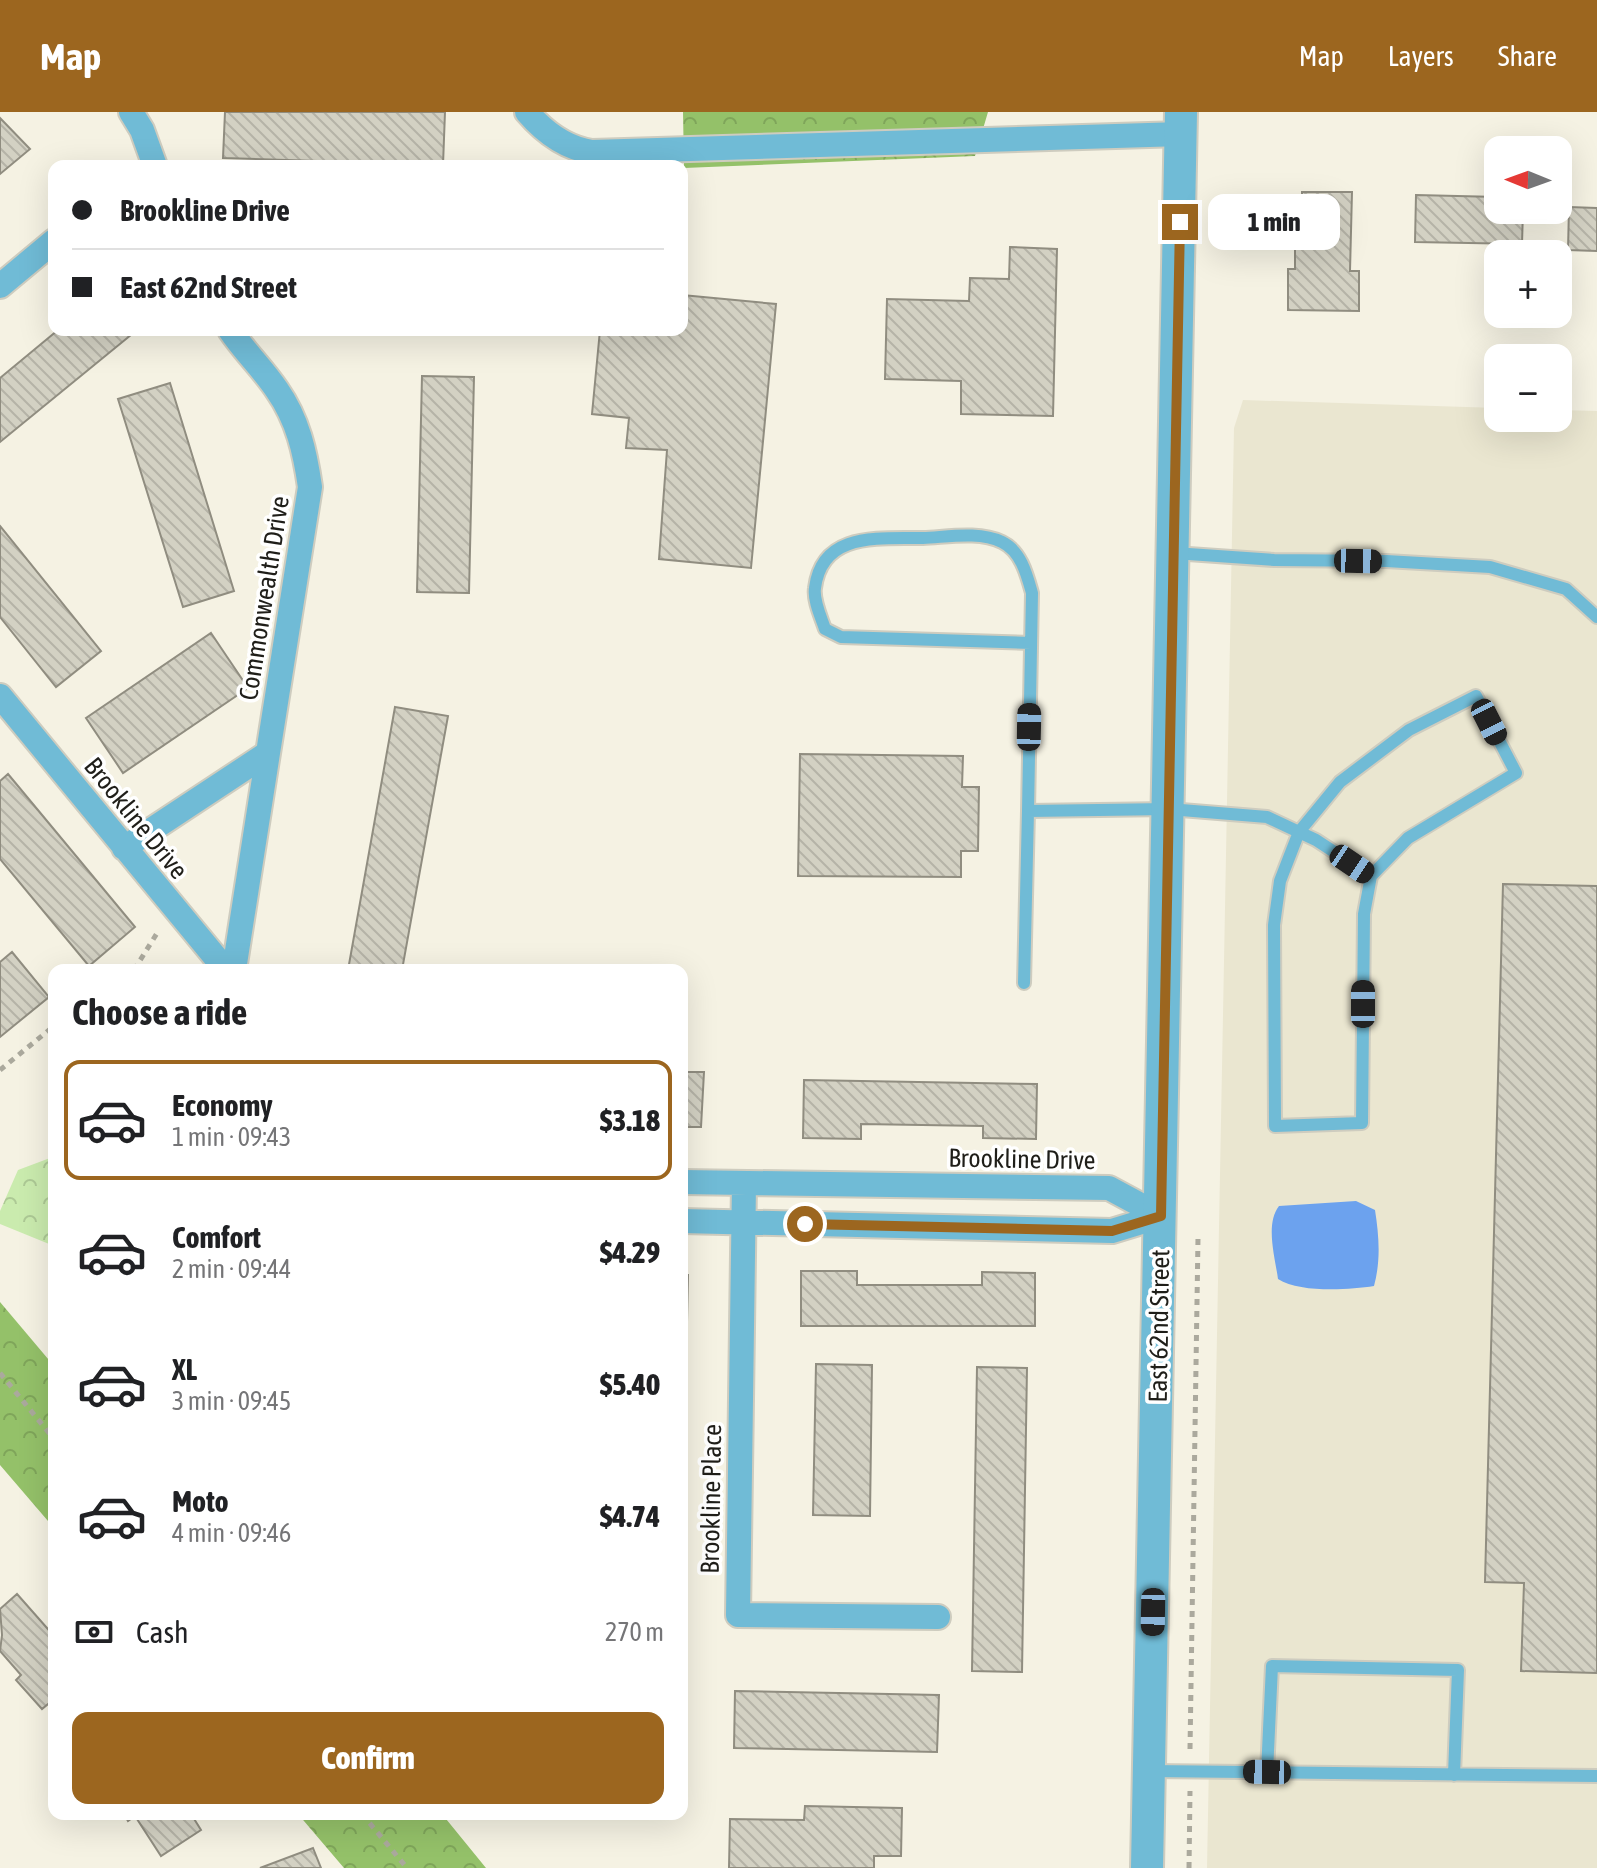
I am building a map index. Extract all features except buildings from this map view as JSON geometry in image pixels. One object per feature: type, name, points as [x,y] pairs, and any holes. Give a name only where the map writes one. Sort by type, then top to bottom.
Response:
[{"type":"street","points":[[131,112],[142,130],[153,160]]},
{"type":"street","points":[[527,112],[559,142],[592,152],[1182,123]]},
{"type":"street","name":"East 62nd Street","points":[[1147,1868],[1182,123]]},
{"type":"street","points":[[0,286],[48,246]]},
{"type":"street","name":"Commonwealth Drive","points":[[235,336],[290,411],[304,447],[310,487],[235,964]]},
{"type":"street","name":"Brookline Drive","points":[[1,700],[221,964]]},
{"type":"street","points":[[124,848],[268,753]]},
{"type":"street","name":"Brookline Drive","points":[[688,1182],[1109,1188],[1161,1216]]},
{"type":"street","name":"Brookline Place","points":[[744,1183],[738,1615],[938,1617]]},
{"type":"street","points":[[688,1221],[1112,1231],[1161,1216]]},
{"type":"lane","points":[[1024,983],[1028,811],[1032,593],[1024,565],[1004,542],[977,536],[864,539],[842,545],[824,560],[814,590],[825,629],[841,637],[1031,643]]},
{"type":"lane","points":[[1174,553],[1274,560],[1386,561],[1490,567],[1566,589],[1597,617]]},
{"type":"lane","points":[[1476,696],[1516,773],[1408,838],[1371,876],[1364,914],[1362,1123],[1275,1126],[1274,925],[1280,881],[1299,832],[1340,782],[1409,730],[1476,696]]},
{"type":"lane","points":[[1028,811],[1169,809],[1267,817],[1316,840],[1371,876]]},
{"type":"lane","points":[[1267,1772],[1272,1666],[1458,1670],[1454,1775]]},
{"type":"lane","points":[[1149,1771],[1597,1776]]},
{"type":"path","points":[[138,964],[174,907]]},
{"type":"path","points":[[0,1070],[48,1031]]},
{"type":"path","points":[[1190,1724],[1198,1238]]},
{"type":"path","points":[[0,1373],[48,1432]]},
{"type":"path","points":[[1189,1868],[1190,1817]]},
{"type":"path","points":[[367,1820],[407,1868]]},
{"type":"shaded area","points":[[1243,400],[1484,408],[1484,432],[1572,432],[1572,410],[1597,411],[1597,1868],[1207,1868],[1234,428]]},
{"type":"green space","points":[[683,112],[988,112],[975,156],[688,168],[688,160],[684,160]]},
{"type":"green space","points":[[48,1159],[48,1244],[0,1224],[0,1211],[18,1170]]},
{"type":"green space","points":[[0,1302],[48,1359],[48,1521],[0,1465]]},
{"type":"green space","points":[[303,1820],[447,1820],[486,1868],[344,1868]]},
{"type":"water","points":[[1356,1201],[1375,1210],[1379,1248],[1374,1286],[1311,1288],[1278,1279],[1272,1231],[1279,1206]]},
{"type":"route","points":[[805,1224],[1112,1231],[1161,1216],[1180,222]]}]
